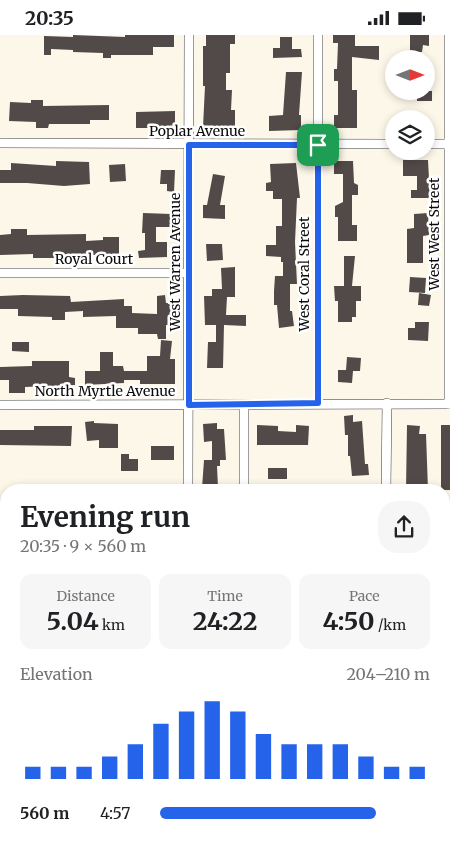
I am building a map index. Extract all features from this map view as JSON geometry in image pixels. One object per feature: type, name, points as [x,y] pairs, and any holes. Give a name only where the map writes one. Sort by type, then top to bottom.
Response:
[{"type":"street","name":"West Warren Avenue","points":[[188,484],[189,35]]},
{"type":"street","name":"West Coral Street","points":[[318,35],[318,403]]},
{"type":"street","name":"West West Street","points":[[449,35],[449,404]]},
{"type":"street","name":"Poplar Avenue","points":[[0,143],[385,144]]},
{"type":"street","points":[[435,144],[449,144]]},
{"type":"street","name":"Royal Court","points":[[0,273],[189,273]]},
{"type":"street","points":[[386,484],[388,403]]},
{"type":"street","name":"North Myrtle Avenue","points":[[0,405],[449,404]]},
{"type":"street","points":[[244,405],[244,484]]},
{"type":"building","points":[[73,35],[125,37],[125,35],[174,35],[174,47],[153,47],[153,55],[111,55],[111,58],[103,58],[103,53],[51,49],[51,55],[44,55],[44,36],[73,37]]},
{"type":"building","points":[[206,35],[235,35],[235,44],[230,44],[230,73],[226,73],[226,90],[232,90],[231,110],[235,110],[235,127],[203,127],[205,86],[203,86],[203,46],[206,46]]},
{"type":"building","points":[[333,35],[355,35],[355,46],[379,46],[379,60],[352,57],[352,90],[357,90],[357,128],[334,128],[334,115],[338,115],[338,81],[334,81],[334,69],[337,69],[338,43],[333,43]]},
{"type":"building","points":[[410,35],[429,35],[429,46],[423,45],[422,50],[410,50]]},
{"type":"building","points":[[280,37],[292,37],[292,49],[301,49],[302,57],[273,58],[273,48],[280,48]]},
{"type":"building","points":[[286,72],[302,72],[299,115],[301,115],[301,130],[269,131],[269,116],[283,115]]},
{"type":"building","points":[[31,100],[43,100],[43,106],[109,105],[109,120],[90,120],[90,124],[49,124],[48,128],[36,128],[36,122],[9,121],[10,102],[31,103]]},
{"type":"building","points":[[175,111],[175,128],[136,128],[136,112]]},
{"type":"building","points":[[403,160],[428,160],[430,198],[411,198],[411,190],[417,190],[417,176],[403,176]]},
{"type":"building","points":[[56,161],[89,162],[90,184],[64,186],[0,183],[0,170],[11,170],[11,163],[56,166]]},
{"type":"building","points":[[334,161],[353,161],[354,183],[358,185],[358,195],[352,195],[352,225],[357,225],[357,241],[338,241],[338,217],[335,217],[335,206],[343,202],[343,174],[334,174]]},
{"type":"building","points":[[296,163],[300,198],[297,198],[295,242],[297,284],[290,284],[290,311],[292,311],[294,326],[279,328],[277,305],[274,305],[274,291],[275,276],[283,276],[283,262],[281,262],[281,257],[266,256],[266,245],[276,245],[276,226],[282,226],[282,199],[273,199],[273,191],[266,191],[266,183],[271,182],[270,164]]},
{"type":"building","points":[[125,164],[126,181],[110,182],[109,165]]},
{"type":"building","points":[[161,170],[175,170],[174,192],[167,191],[167,184],[160,184]]},
{"type":"building","points":[[213,174],[225,176],[220,205],[225,205],[225,219],[203,218],[203,205],[207,205]]},
{"type":"building","points":[[143,213],[171,214],[170,227],[156,227],[156,242],[167,242],[167,257],[139,258],[138,251],[145,250],[145,233],[142,233]]},
{"type":"building","points":[[428,213],[429,235],[423,236],[423,263],[407,263],[407,229],[414,228],[414,214]]},
{"type":"building","points":[[11,229],[27,229],[27,235],[86,234],[86,241],[103,240],[103,237],[119,237],[119,255],[92,255],[92,259],[56,260],[56,258],[33,258],[33,254],[0,255],[0,235],[11,234]]},
{"type":"building","points":[[206,244],[222,244],[223,260],[207,261]]},
{"type":"building","points":[[344,256],[355,256],[352,286],[361,286],[361,301],[356,301],[356,317],[352,317],[352,322],[338,322],[338,301],[335,301],[334,286],[344,286]]},
{"type":"building","points":[[235,267],[235,297],[227,297],[226,315],[246,315],[246,326],[224,325],[223,368],[207,368],[208,342],[216,342],[216,325],[205,325],[204,296],[212,296],[212,289],[222,289],[221,268]]},
{"type":"building","points":[[410,277],[426,278],[425,293],[409,292]]},
{"type":"building","points":[[419,293],[431,295],[429,306],[418,305]]},
{"type":"building","points":[[165,295],[166,303],[174,303],[174,325],[166,325],[166,339],[158,339],[157,334],[138,334],[138,328],[116,328],[116,316],[83,317],[83,311],[65,312],[65,320],[52,320],[52,317],[18,316],[18,309],[0,309],[0,296],[70,296],[71,302],[124,299],[124,306],[132,306],[132,313],[157,314],[157,296]]},
{"type":"building","points":[[415,322],[429,322],[428,341],[408,340],[408,328],[415,328]]},
{"type":"building","points":[[161,340],[172,341],[170,359],[175,359],[175,384],[140,384],[140,380],[124,380],[124,383],[85,385],[85,371],[100,371],[100,352],[113,352],[113,366],[123,366],[124,371],[147,371],[147,356],[160,356]]},
{"type":"building","points":[[12,342],[29,342],[29,352],[12,351]]},
{"type":"building","points":[[347,357],[361,358],[360,371],[353,371],[352,383],[338,382],[338,370],[346,370]]},
{"type":"building","points":[[32,361],[69,361],[69,377],[75,378],[75,385],[25,387],[25,393],[9,393],[9,380],[0,380],[0,367],[32,366]]},
{"type":"building","points":[[353,415],[353,422],[362,421],[365,464],[368,464],[369,475],[352,476],[350,456],[348,456],[348,435],[345,435],[344,416]]},
{"type":"building","points":[[94,421],[94,423],[118,424],[118,448],[99,448],[99,440],[87,441],[85,422]]},
{"type":"building","points":[[217,423],[217,429],[224,429],[226,460],[220,460],[220,466],[217,466],[218,484],[202,484],[204,460],[212,460],[212,441],[204,442],[203,424]]},
{"type":"building","points":[[257,425],[278,426],[278,431],[296,432],[296,425],[309,426],[308,445],[257,445]]},
{"type":"building","points":[[407,425],[420,426],[419,434],[426,434],[428,484],[406,484]]},
{"type":"building","points":[[441,425],[450,425],[450,484],[441,484]]},
{"type":"building","points":[[34,426],[72,426],[71,446],[0,445],[0,430],[34,430]]},
{"type":"building","points":[[151,446],[174,446],[174,460],[151,460]]},
{"type":"building","points":[[121,454],[129,454],[129,459],[138,459],[138,471],[121,471]]},
{"type":"building","points":[[268,468],[287,468],[287,479],[268,479]]},
{"type":"route","points":[[189,145],[318,145],[318,403],[189,405],[189,145]]}]
